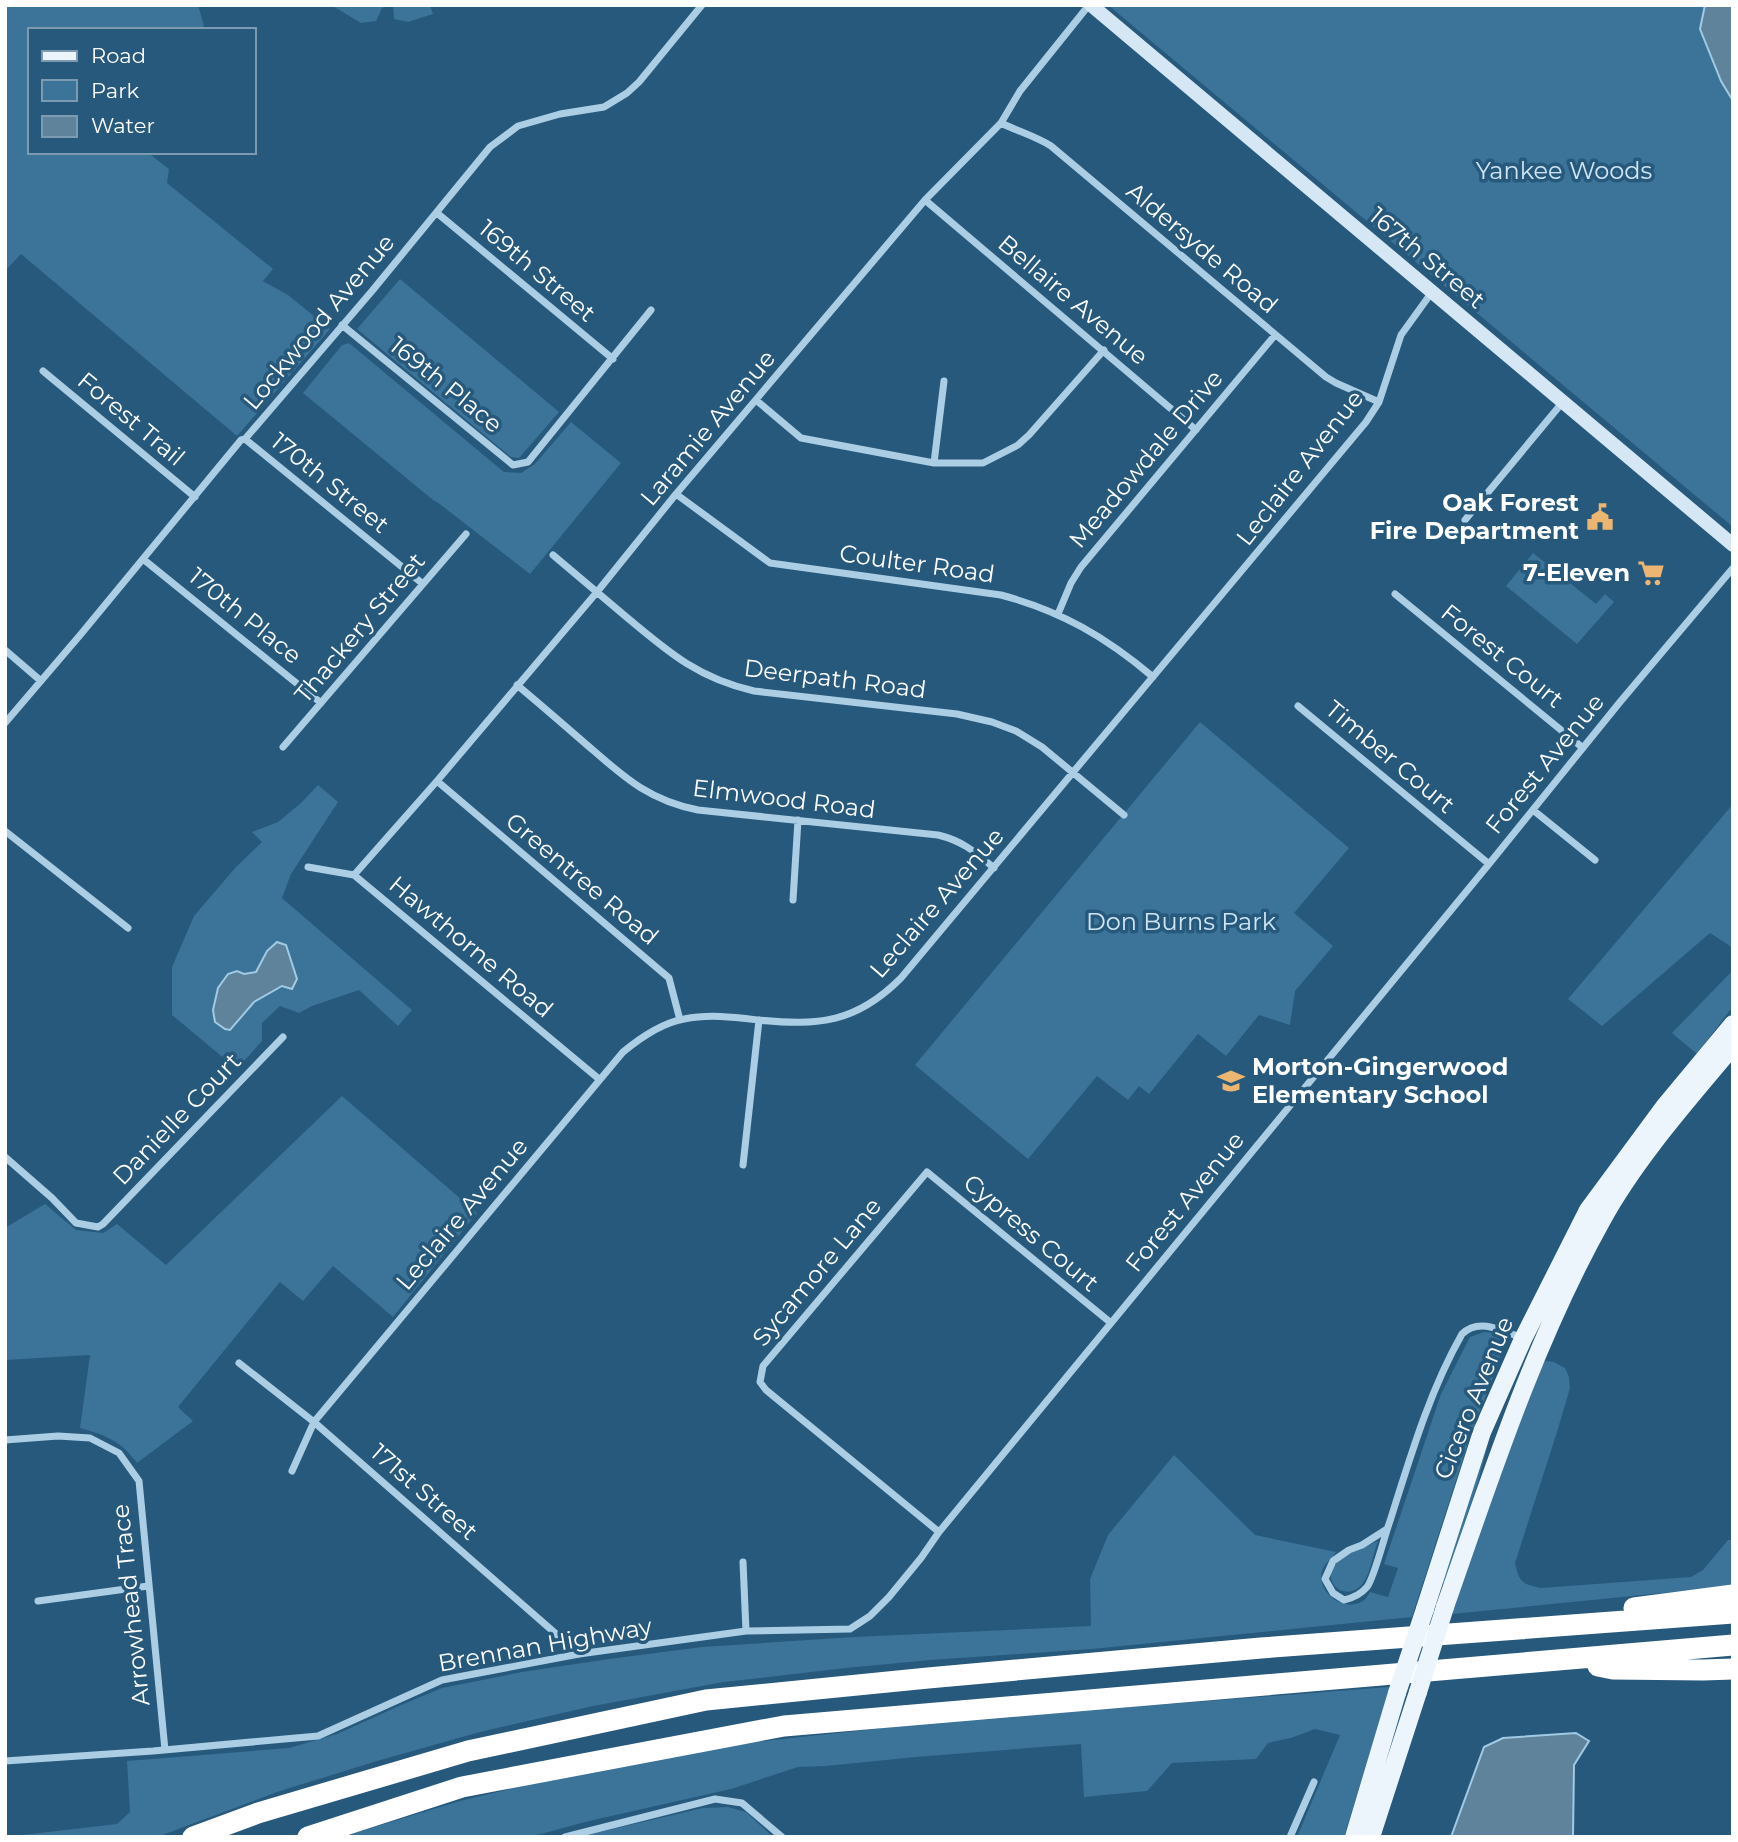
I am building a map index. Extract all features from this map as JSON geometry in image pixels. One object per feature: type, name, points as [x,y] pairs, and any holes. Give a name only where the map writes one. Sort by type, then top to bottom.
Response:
[{"type":"highway","points":[[1455,1634],[1733,1595]]},
{"type":"highway","points":[[193,1837],[258,1813],[468,1751],[706,1700],[1261,1648],[1733,1614]]},
{"type":"highway","points":[[309,1837],[463,1787],[784,1726],[1733,1645]]},
{"type":"highway","points":[[1569,1660],[1613,1669],[1733,1669]]},
{"type":"main road","name":"167th Street","points":[[1090,5],[1733,545]]},
{"type":"main road","name":"Cicero Avenue","points":[[1354,1837],[1397,1693],[1482,1432],[1523,1339],[1588,1210],[1640,1139],[1733,1024]]},
{"type":"main road","name":"Cicero Avenue","points":[[1371,1837],[1445,1607],[1493,1469],[1541,1345],[1603,1218],[1643,1158],[1733,1046]]},
{"type":"main road","points":[[1523,1339],[1541,1345]]},
{"type":"street","name":"Lockwood Avenue","points":[[5,723],[490,147],[519,126],[560,114],[604,107],[627,93],[702,5]]},
{"type":"street","name":"Laramie Avenue","points":[[354,874],[437,781],[925,200],[1001,123],[1020,91],[1090,5]]},
{"type":"street","name":"Aldersyde Road","points":[[1001,123],[1041,139],[1051,146],[1326,377],[1379,401]]},
{"type":"street","name":"Bellaire Avenue","points":[[925,200],[1196,430]]},
{"type":"street","name":"169th Street","points":[[437,213],[613,359]]},
{"type":"street","name":"Leclaire Avenue","points":[[292,1471],[314,1422],[623,1052],[656,1029],[701,1016],[725,1015],[801,1023],[831,1020],[879,998],[901,978],[1366,422],[1379,401],[1401,335],[1432,292]]},
{"type":"street","points":[[613,359],[652,310]]},
{"type":"street","name":"169th Place","points":[[342,325],[513,466],[528,462],[613,359]]},
{"type":"street","name":"Meadowdale Drive","points":[[1058,614],[1081,568],[1275,335]]},
{"type":"street","points":[[756,400],[801,438],[934,463],[983,463],[1029,435],[1104,350]]},
{"type":"street","name":"Forest Trail","points":[[43,370],[195,497]]},
{"type":"street","points":[[934,463],[944,381]]},
{"type":"street","points":[[1465,520],[1562,403]]},
{"type":"street","name":"170th Street","points":[[245,439],[423,584]]},
{"type":"street","name":"Coulter Road","points":[[676,494],[769,564],[1001,595],[1021,600],[1075,622],[1107,641],[1153,677]]},
{"type":"street","name":"Thackery Street","points":[[284,747],[466,534]]},
{"type":"street","name":"Deerpath Road","points":[[553,555],[670,654],[705,675],[754,691],[957,714],[1006,727],[1031,739],[1124,815]]},
{"type":"street","name":"170th Place","points":[[143,559],[321,703]]},
{"type":"street","name":"Forest Avenue","points":[[850,1629],[870,1616],[889,1597],[939,1532],[1733,568]]},
{"type":"street","name":"Forest Court","points":[[1395,594],[1583,748]]},
{"type":"street","points":[[5,650],[41,681]]},
{"type":"street","name":"Elmwood Road","points":[[517,685],[626,779],[654,796],[678,806],[951,838],[967,845],[994,868]]},
{"type":"street","name":"Timber Court","points":[[1298,706],[1489,864]]},
{"type":"street","name":"Greentree Road","points":[[437,781],[669,978],[680,1020]]},
{"type":"street","points":[[1534,810],[1595,860]]},
{"type":"street","points":[[793,900],[797,820]]},
{"type":"street","points":[[5,831],[128,928]]},
{"type":"street","name":"Hawthorne Road","points":[[308,867],[354,874],[599,1079]]},
{"type":"street","points":[[743,1165],[759,1020]]},
{"type":"street","name":"Danielle Court","points":[[5,1157],[76,1223],[97,1227],[103,1224],[283,1037]]},
{"type":"street","name":"Cypress Court","points":[[927,1171],[1111,1324]]},
{"type":"street","name":"Sycamore Lane","points":[[927,1171],[763,1366],[760,1382],[766,1390],[939,1532]]},
{"type":"street","points":[[1387,1530],[1349,1550],[1334,1562],[1325,1579],[1333,1593],[1344,1600],[1355,1597],[1368,1586],[1387,1530],[1410,1455],[1433,1396],[1462,1334],[1468,1328],[1480,1325],[1523,1339]]},
{"type":"street","name":"171st Street","points":[[239,1363],[314,1422],[579,1654]]},
{"type":"street","name":"Arrowhead Trace","points":[[5,1440],[58,1436],[90,1438],[119,1453],[139,1481],[165,1750]]},
{"type":"street","points":[[743,1562],[746,1631]]},
{"type":"street","points":[[38,1601],[148,1586]]},
{"type":"street","name":"Brennan Highway","points":[[5,1761],[318,1736],[442,1680],[579,1654],[746,1631],[850,1629]]},
{"type":"street","points":[[1290,1837],[1314,1782]]},
{"type":"street","points":[[565,1837],[715,1799],[742,1803],[782,1837]]},
{"type":"green space","points":[[5,5],[198,5],[202,28],[28,28],[28,154],[150,154],[169,169],[167,183],[273,269],[263,281],[288,295],[330,329],[237,436],[21,254],[5,271]]},
{"type":"green space","points":[[331,5],[390,5],[382,8],[376,21],[361,23]]},
{"type":"green space","points":[[393,5],[430,5],[433,14],[408,22],[394,19]]},
{"type":"green space","name":"Yankee Woods","points":[[1108,5],[1733,5],[1733,527]]},
{"type":"green space","points":[[400,279],[559,412],[519,458],[511,457],[357,329]]},
{"type":"green space","points":[[349,343],[504,472],[521,473],[535,464],[571,422],[621,463],[530,574],[433,500],[303,393],[342,345]]},
{"type":"green space","points":[[1533,553],[1596,604],[1605,594],[1614,602],[1577,644],[1506,586]]},
{"type":"green space","name":"Don Burns Park","points":[[1200,722],[1349,848],[1294,913],[1333,946],[1295,991],[1290,1025],[1259,1015],[1226,1056],[1198,1034],[1149,1094],[1139,1086],[1128,1100],[1097,1076],[1028,1159],[915,1065]]},
{"type":"green space","points":[[318,785],[338,802],[291,874],[282,898],[412,1010],[398,1026],[359,990],[299,1013],[280,1006],[262,1023],[262,1041],[237,1069],[172,1015],[172,967],[194,916],[236,867],[262,842],[252,832],[278,822]],"holes":[[[286,945],[297,979],[254,1002],[230,1030],[237,971],[244,974],[256,972],[267,951]]]},
{"type":"green space","points":[[1733,804],[1733,948],[1710,933],[1602,1026],[1568,999]]},
{"type":"green space","points":[[1733,970],[1733,1006],[1697,1054],[1672,1033]]},
{"type":"green space","points":[[342,1096],[477,1213],[393,1317],[333,1266],[303,1301],[280,1282],[178,1407],[193,1421],[137,1463],[125,1449],[112,1440],[80,1428],[90,1355],[5,1360],[5,1228],[45,1204],[76,1230],[103,1233],[117,1224],[166,1265]]},
{"type":"green space","points":[[1484,1332],[1494,1333],[1503,1344],[1500,1359],[1471,1434],[1412,1617],[1092,1649],[930,1660],[724,1682],[593,1706],[480,1732],[277,1792],[157,1837],[5,1837],[117,1824],[130,1812],[127,1761],[289,1748],[337,1734],[442,1688],[522,1672],[702,1647],[1091,1626],[1090,1579],[1108,1535],[1174,1455],[1255,1535],[1336,1552],[1323,1568],[1321,1579],[1327,1593],[1333,1598],[1340,1602],[1356,1604],[1363,1601],[1370,1592],[1388,1597],[1398,1568],[1384,1564],[1441,1394],[1470,1337]]},
{"type":"green space","points":[[1546,1361],[1565,1368],[1570,1388],[1515,1563],[1522,1581],[1541,1588],[1691,1577],[1703,1570],[1728,1540],[1733,1540],[1733,1586],[1452,1614],[1495,1481],[1538,1364]]},
{"type":"green space","points":[[1491,1431],[1478,1483],[1445,1583],[1439,1583]]},
{"type":"green space","points":[[1378,1541],[1363,1583],[1350,1591],[1338,1589],[1331,1579],[1337,1562]]},
{"type":"green space","points":[[1390,1687],[1344,1837],[1297,1837],[1340,1735],[1315,1729],[1268,1743],[1256,1759],[1172,1763],[1147,1791],[1084,1797],[1081,1744],[798,1767],[731,1789],[530,1837],[341,1837],[460,1801],[552,1779],[736,1744],[949,1721]]},
{"type":"green space","points":[[728,1807],[746,1812],[773,1837],[578,1837],[703,1808]]},
{"type":"water","points":[[1705,5],[1733,5],[1733,101],[1721,81],[1700,29]]},
{"type":"water","points":[[277,942],[286,945],[297,979],[292,989],[282,986],[254,1002],[230,1030],[225,1029],[215,1022],[213,1010],[218,988],[228,974],[237,971],[244,974],[256,972],[267,951]]},
{"type":"water","points":[[1576,1733],[1589,1741],[1574,1765],[1573,1837],[1451,1837],[1484,1747],[1503,1738]]},
{"type":"place","name":"Oak Forest Fire Department","points":[[1600,517]]},
{"type":"place","name":"7-Eleven","points":[[1651,573]]},
{"type":"place","name":"Morton-Gingerwood Elementary School","points":[[1231,1081]]}]
